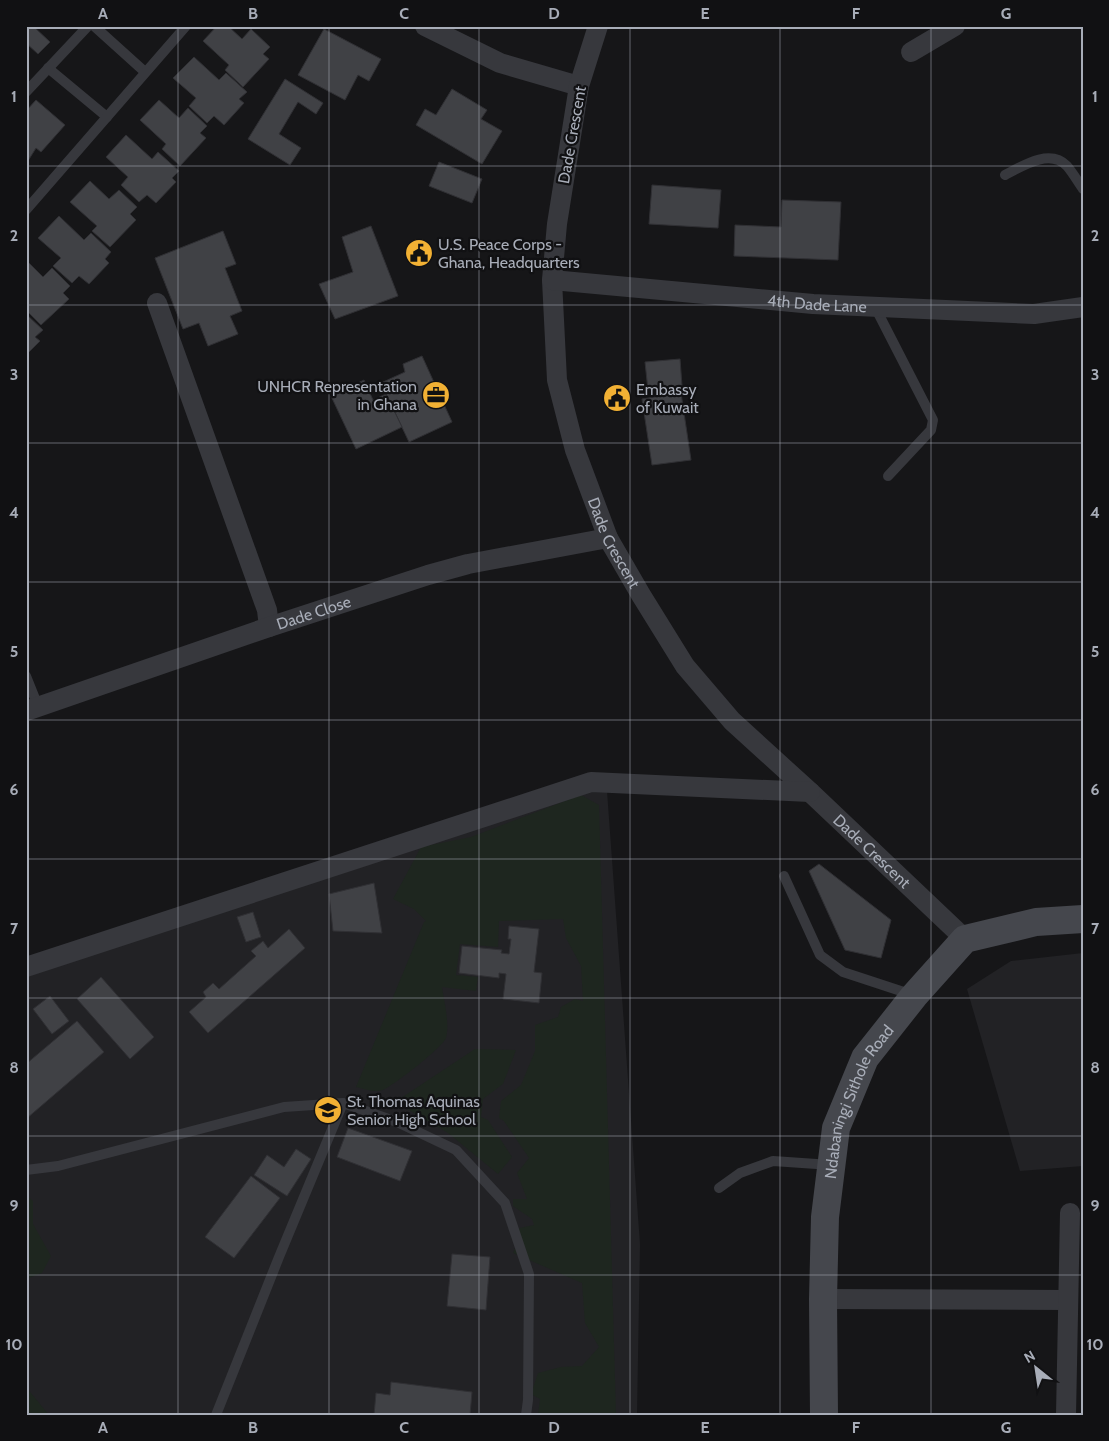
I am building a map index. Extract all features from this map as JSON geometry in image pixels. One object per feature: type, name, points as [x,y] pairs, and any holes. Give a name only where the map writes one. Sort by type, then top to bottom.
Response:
[{"type":"street","points":[[425,26],[500,63],[579,86]]},
{"type":"street","name":"Dade Crescent","points":[[598,26],[579,86],[558,224],[552,280],[558,380],[575,450],[608,538],[685,666],[732,721],[965,939]]},
{"type":"street","points":[[911,52],[955,26]]},
{"type":"street","name":"4th Dade Lane","points":[[552,280],[813,304],[1034,314],[1083,307]]},
{"type":"street","points":[[157,302],[266,610],[269,627]]},
{"type":"street","name":"Dade Close","points":[[32,708],[269,627],[468,564],[608,538]]},
{"type":"street","points":[[26,967],[590,782],[810,792]]},
{"type":"street","points":[[965,939],[1036,922],[1083,919]]},
{"type":"street","name":"Ndabaningi Sithole Road","points":[[824,1415],[823,1299],[825,1217],[836,1128],[865,1058],[914,996],[965,939]]},
{"type":"street","points":[[1066,1415],[1070,1213]]},
{"type":"street","points":[[823,1299],[1068,1300]]},
{"type":"lane","points":[[26,92],[88,26]]},
{"type":"lane","points":[[94,26],[145,72]]},
{"type":"lane","points":[[26,210],[186,26]]},
{"type":"lane","points":[[48,68],[107,117]]},
{"type":"lane","points":[[1005,175],[1032,162],[1048,158],[1060,160],[1067,166],[1083,189]]},
{"type":"lane","points":[[875,307],[933,420],[931,430],[888,476]]},
{"type":"lane","points":[[26,676],[32,708]]},
{"type":"lane","points":[[784,876],[820,955],[843,972],[914,996]]},
{"type":"lane","points":[[26,1170],[58,1166],[284,1107],[343,1103],[397,1122],[456,1150],[505,1203],[529,1274],[528,1400],[526,1415]]},
{"type":"lane","points":[[216,1415],[343,1103]]},
{"type":"lane","points":[[719,1188],[740,1173],[773,1161],[832,1165]]},
{"type":"shaded area","name":"St. Thomas Aquinas Senior High School","points":[[607,791],[640,1244],[637,1415],[26,1415],[26,977],[367,863],[569,792]]},
{"type":"shaded area","points":[[581,795],[599,805],[616,1415],[538,1415],[540,1399],[531,1394],[538,1373],[561,1367],[582,1366],[599,1347],[585,1323],[582,1283],[513,1253],[516,1246],[511,1237],[520,1228],[534,1225],[532,1219],[513,1206],[513,1199],[527,1199],[517,1173],[529,1158],[504,1121],[499,1118],[501,1101],[521,1085],[535,1051],[535,1025],[558,1017],[561,1007],[575,999],[583,1001],[581,966],[566,938],[563,919],[499,921],[498,947],[460,944],[456,975],[478,977],[476,991],[442,987],[447,1026],[446,1038],[443,1043],[417,1066],[383,1090],[373,1091],[356,1087],[426,921],[414,909],[393,899],[421,847],[471,837]]},
{"type":"shaded area","points":[[1083,953],[1083,1166],[1020,1171],[967,989],[1011,961]]},
{"type":"shaded area","points":[[475,1049],[516,1050],[503,1084],[483,1099],[481,1117],[488,1120],[512,1157],[498,1174],[448,1133],[395,1102]]},
{"type":"shaded area","points":[[26,1195],[33,1201],[33,1224],[51,1256],[42,1273],[26,1279]]},
{"type":"shaded area","points":[[26,1387],[49,1415],[26,1415]]},
{"type":"building","points":[[33,26],[50,42],[38,54],[26,43],[26,28]]},
{"type":"building","points":[[217,26],[228,26],[242,39],[251,29],[270,47],[263,54],[269,59],[243,87],[225,70],[229,65],[203,41]]},
{"type":"building","points":[[324,29],[381,59],[369,81],[358,75],[345,100],[298,75]]},
{"type":"building","points":[[194,57],[219,80],[226,73],[247,92],[239,99],[244,103],[224,125],[214,116],[207,123],[189,106],[196,98],[173,78]]},
{"type":"building","points":[[285,79],[323,103],[316,114],[298,102],[279,134],[301,148],[290,165],[248,139]]},
{"type":"building","points":[[452,89],[487,110],[481,119],[502,131],[482,164],[416,125],[425,109],[436,115]]},
{"type":"building","points":[[36,100],[65,125],[41,152],[36,148],[26,164],[26,111]]},
{"type":"building","points":[[159,100],[179,118],[188,108],[207,126],[200,133],[206,138],[180,166],[162,149],[166,144],[140,120]]},
{"type":"building","points":[[126,135],[152,159],[158,152],[179,171],[172,178],[176,182],[156,203],[147,195],[139,202],[121,185],[128,177],[106,157]]},
{"type":"building","points":[[439,162],[482,179],[472,203],[429,186]]},
{"type":"building","points":[[90,181],[109,199],[119,190],[137,207],[130,214],[136,220],[110,247],[92,231],[97,226],[70,202]]},
{"type":"building","points":[[652,185],[721,190],[718,228],[649,224]]},
{"type":"building","points":[[782,200],[841,202],[838,260],[734,256],[735,225],[781,227]]},
{"type":"building","points":[[59,216],[84,240],[91,233],[111,252],[105,259],[109,263],[89,284],[79,276],[72,283],[53,266],[61,258],[38,238]]},
{"type":"building","points":[[371,226],[398,296],[335,319],[319,284],[353,272],[342,237]]},
{"type":"building","points":[[223,231],[236,264],[225,268],[242,311],[230,316],[238,334],[208,346],[199,323],[183,329],[155,258]]},
{"type":"building","points":[[26,260],[43,277],[52,268],[70,286],[63,293],[69,299],[41,325],[26,310],[26,306],[29,303],[26,300]]},
{"type":"building","points":[[26,314],[43,330],[35,337],[40,341],[26,355]]},
{"type":"building","points":[[422,356],[452,422],[409,442],[381,383],[405,372],[403,364]]},
{"type":"building","points":[[680,359],[682,386],[648,390],[645,362]]},
{"type":"building","points":[[364,380],[373,400],[386,394],[402,427],[356,449],[331,396]]},
{"type":"building","points":[[681,393],[691,460],[652,465],[642,399]]},
{"type":"building","points":[[819,864],[891,920],[881,958],[845,950],[809,871]]},
{"type":"building","points":[[374,883],[382,933],[333,931],[329,894]]},
{"type":"building","points":[[253,912],[261,937],[246,942],[237,917]]},
{"type":"building","points":[[509,926],[539,929],[534,972],[542,973],[539,1003],[503,999],[506,974],[499,973],[499,978],[459,973],[462,946],[502,950],[501,953],[509,954],[511,939],[508,939]]},
{"type":"building","points":[[289,929],[305,948],[208,1033],[189,1012],[206,997],[203,992],[213,983],[219,989],[256,956],[251,951],[263,941],[268,948]]},
{"type":"building","points":[[101,977],[154,1037],[130,1059],[77,999]]},
{"type":"building","points":[[50,996],[69,1021],[52,1034],[33,1009]]},
{"type":"building","points":[[77,1021],[104,1052],[26,1119],[26,1064]]},
{"type":"building","points":[[348,1128],[412,1151],[400,1181],[337,1157]]},
{"type":"building","points":[[296,1149],[311,1159],[287,1196],[254,1175],[267,1155],[284,1167]]},
{"type":"building","points":[[251,1176],[280,1198],[234,1258],[205,1237]]},
{"type":"building","points":[[452,1254],[490,1257],[486,1310],[447,1306]]},
{"type":"building","points":[[391,1382],[472,1392],[470,1415],[374,1415],[376,1393],[390,1395]]},
{"type":"place","name":"U.S. Peace Corps - Ghana, Headquarters","points":[[419,253]]},
{"type":"place","name":"UNHCR Representation in Ghana","points":[[436,395]]},
{"type":"place","name":"Embassy of Kuwait","points":[[617,398]]},
{"type":"place","name":"St. Thomas Aquinas Senior High School","points":[[328,1110]]}]
